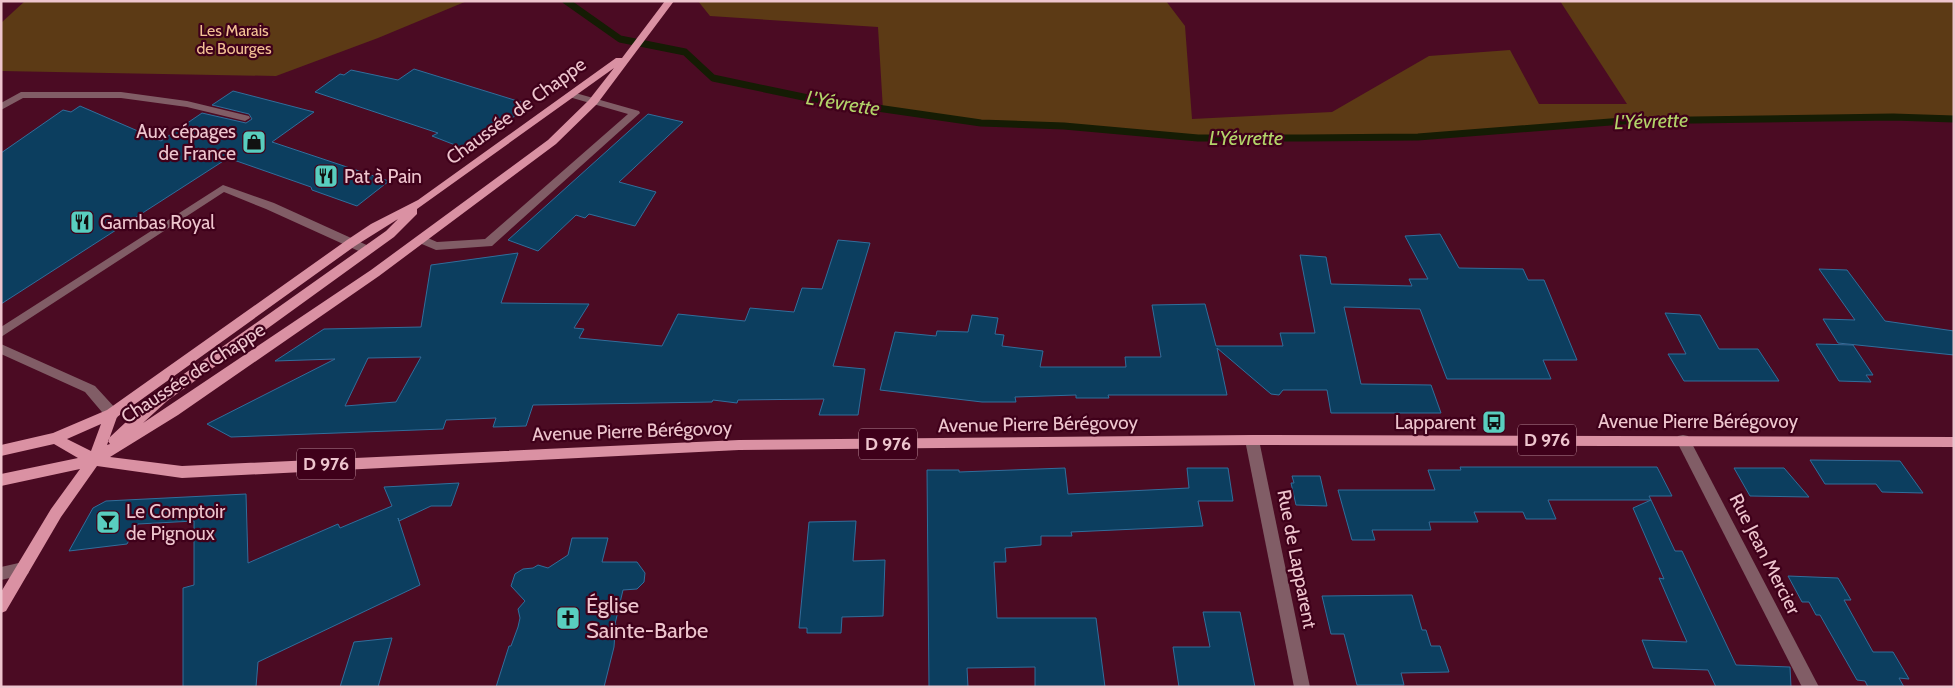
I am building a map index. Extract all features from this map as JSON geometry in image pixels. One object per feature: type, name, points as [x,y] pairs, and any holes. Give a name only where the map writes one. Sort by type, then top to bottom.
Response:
[{"type":"main road","name":"Chaussée de Chappe","points":[[94,460],[173,411],[375,273],[552,142],[593,102],[650,30],[670,1]]},
{"type":"main road","name":"Chaussée de Chappe","points":[[1,451],[55,438],[112,414],[217,336],[375,227],[422,202],[632,51]]},
{"type":"main road","name":"Chaussée de Chappe","points":[[94,460],[162,397],[390,234],[422,202]]},
{"type":"main road","points":[[1,606],[56,512],[94,460],[112,414]]},
{"type":"main road","points":[[55,438],[94,460]]},
{"type":"main road","name":"Avenue Pierre Bérégovoy","points":[[94,460],[182,472],[739,445],[1252,440],[1954,442]]},
{"type":"main road","points":[[1,480],[94,460]]},
{"type":"street","points":[[1,107],[21,95],[121,95],[187,104],[245,118]]},
{"type":"street","points":[[421,239],[436,246],[488,243],[635,113],[572,95]]},
{"type":"street","points":[[1,333],[223,188],[367,250]]},
{"type":"street","points":[[1,349],[90,388],[112,414]]},
{"type":"street","name":"Rue de Lapparent","points":[[1252,440],[1302,687]]},
{"type":"street","name":"Rue Jean Mercier","points":[[1683,440],[1810,687]]},
{"type":"street","points":[[1,574],[23,569]]},
{"type":"green space","name":"Les Marais de Bourges","points":[[25,1],[467,1],[378,38],[276,76],[1,71],[1,23]]},
{"type":"green space","points":[[698,1],[1166,1],[1185,26],[1192,119],[1332,112],[1429,56],[1510,50],[1539,104],[1627,104],[1560,1],[1954,1],[1954,119],[1893,117],[1623,121],[1418,137],[1198,138],[1064,126],[981,123],[883,110],[878,27],[710,16]]},
{"type":"building","points":[[414,69],[524,103],[522,105],[527,107],[468,150],[432,136],[438,133],[315,92],[340,74],[344,75],[351,70],[398,80]]},
{"type":"building","points":[[233,91],[314,112],[272,142],[389,181],[357,206],[312,190],[311,187],[228,158],[1,304],[1,153],[63,110],[71,112],[80,106],[161,141],[202,113],[246,123],[252,119],[249,114],[212,105]]},
{"type":"building","points":[[648,114],[683,122],[619,182],[656,192],[635,226],[589,214],[585,218],[576,215],[538,251],[508,240]]},
{"type":"building","points":[[1440,234],[1459,268],[1523,269],[1528,280],[1544,280],[1577,360],[1543,360],[1551,379],[1447,379],[1420,309],[1344,307],[1361,384],[1431,385],[1441,413],[1331,413],[1327,390],[1283,390],[1279,395],[1271,394],[1217,348],[1227,395],[1108,395],[1109,398],[1076,398],[1076,395],[1015,397],[1016,402],[982,402],[880,390],[895,332],[936,336],[937,331],[968,332],[972,315],[998,318],[995,334],[1004,335],[1002,346],[1043,351],[1040,367],[1126,367],[1125,357],[1161,357],[1152,305],[1205,304],[1216,346],[1283,346],[1280,333],[1315,333],[1300,255],[1326,257],[1331,284],[1412,286],[1409,279],[1428,279],[1405,236]]},
{"type":"building","points":[[838,240],[870,243],[833,366],[865,369],[858,415],[819,415],[824,399],[738,400],[737,403],[713,400],[712,402],[533,405],[526,426],[493,427],[496,418],[446,420],[443,429],[231,437],[207,424],[335,359],[275,361],[324,329],[421,327],[431,265],[518,253],[501,303],[589,304],[574,328],[584,329],[579,338],[662,346],[678,314],[745,321],[750,308],[794,312],[802,288],[822,289]],"holes":[[[421,357],[396,402],[345,406],[368,358]]]},
{"type":"building","points":[[1819,269],[1847,270],[1885,321],[1954,331],[1954,355],[1838,343],[1823,319],[1855,320]]},
{"type":"building","points":[[1665,313],[1700,315],[1719,349],[1758,349],[1779,381],[1684,381],[1668,354],[1686,354]]},
{"type":"building","points":[[1816,344],[1853,345],[1873,375],[1866,375],[1871,382],[1839,381]]},
{"type":"building","points":[[1810,460],[1900,461],[1923,493],[1882,492],[1876,484],[1825,484]]},
{"type":"building","points":[[1460,467],[1657,467],[1672,496],[1649,496],[1651,500],[1548,500],[1556,519],[1526,519],[1523,512],[1474,512],[1478,522],[1429,522],[1431,530],[1372,530],[1375,540],[1352,540],[1338,490],[1435,490],[1428,470],[1461,470]]},
{"type":"building","points":[[1065,468],[1068,494],[1189,488],[1187,468],[1228,468],[1233,501],[1198,501],[1203,526],[1071,532],[1072,536],[1041,536],[1041,545],[1005,548],[1006,562],[994,562],[997,618],[1096,618],[1105,687],[1035,687],[1035,667],[967,668],[968,687],[929,687],[927,470],[959,470],[959,472]]},
{"type":"building","points":[[1734,468],[1784,468],[1809,497],[1750,496]]},
{"type":"building","points":[[1292,476],[1320,476],[1327,506],[1296,505],[1291,483],[1294,483]]},
{"type":"building","points":[[459,483],[451,506],[431,506],[399,521],[398,518],[420,585],[258,662],[256,687],[183,687],[183,588],[194,585],[194,521],[138,524],[127,544],[69,551],[93,508],[106,501],[246,494],[248,563],[338,524],[340,528],[392,506],[384,487]]},
{"type":"building","points":[[1651,500],[1675,551],[1682,551],[1736,665],[1790,667],[1791,687],[1716,687],[1708,670],[1653,668],[1642,640],[1687,642],[1659,578],[1664,579],[1633,508]]},
{"type":"building","points":[[856,521],[853,561],[885,560],[883,616],[842,617],[841,633],[807,633],[807,628],[799,628],[809,522]]},
{"type":"building","name":"Église Sainte-Barbe","points":[[572,538],[608,538],[602,562],[637,562],[645,573],[644,582],[637,589],[623,590],[615,624],[619,627],[615,633],[614,647],[604,687],[496,687],[509,646],[511,646],[518,627],[520,618],[518,609],[525,601],[511,586],[515,574],[523,569],[533,568],[538,565],[548,568],[568,555]]},
{"type":"building","points":[[1788,576],[1838,578],[1851,600],[1844,600],[1873,652],[1893,652],[1909,679],[1899,678],[1904,687],[1868,687],[1865,681],[1857,680],[1820,615],[1816,615],[1809,602],[1802,602]]},
{"type":"building","points":[[1412,595],[1422,630],[1426,630],[1431,646],[1440,646],[1449,672],[1401,673],[1404,685],[1357,685],[1344,634],[1331,634],[1322,596]]},
{"type":"building","points":[[1203,612],[1240,612],[1255,687],[1179,687],[1173,647],[1210,647]]},
{"type":"building","points":[[392,638],[378,687],[340,687],[354,642]]},
{"type":"waterway","name":"L'Yévrette","points":[[566,1],[620,39],[685,52],[713,78],[808,98],[981,123],[1064,126],[1198,138],[1304,138],[1418,137],[1623,121],[1893,117],[1954,119]]},
{"type":"place","name":"Aux cépages de France","points":[[254,142]]},
{"type":"place","name":"Pat à Pain","points":[[326,176]]},
{"type":"place","name":"Gambas Royal","points":[[82,222]]},
{"type":"place","name":"Lapparent","points":[[1494,422]]},
{"type":"place","name":"Le Comptoir de Pignoux","points":[[108,522]]},
{"type":"place","name":"Église Sainte-Barbe","points":[[568,618]]}]
